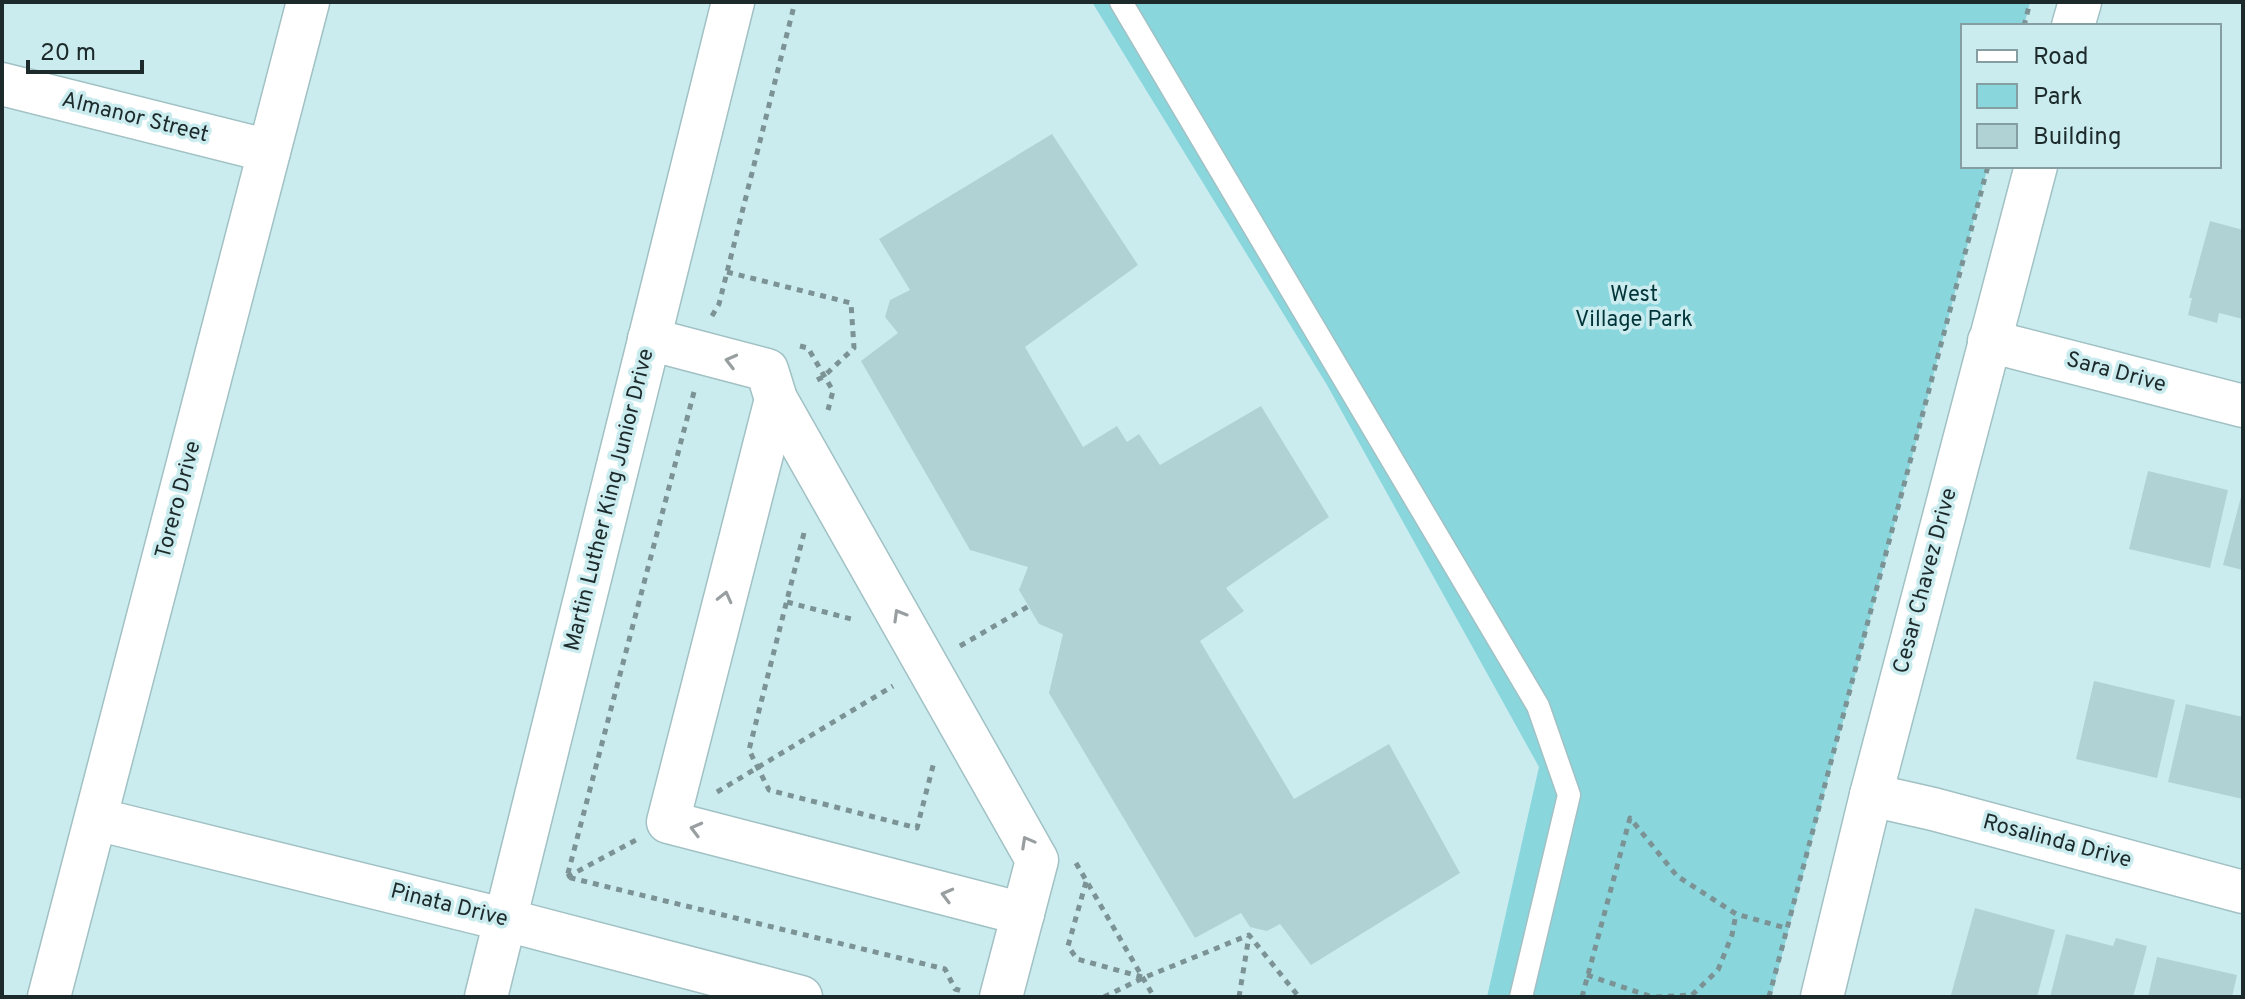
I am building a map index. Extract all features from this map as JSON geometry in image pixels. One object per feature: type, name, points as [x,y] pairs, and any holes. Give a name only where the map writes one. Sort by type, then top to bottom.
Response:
[{"type":"street","name":"Torero Drive","points":[[49,997],[308,2]]},
{"type":"street","name":"Martin Luther King Junior Drive","points":[[486,997],[733,2]]},
{"type":"street","points":[[2074,24],[2080,2]]},
{"type":"street","name":"Almanor Street","points":[[2,84],[269,151]]},
{"type":"street","name":"Cesar Chavez Drive","points":[[1822,997],[1871,795],[2035,168]]},
{"type":"street","points":[[649,339],[767,370],[776,399],[1037,860],[1001,997]]},
{"type":"street","name":"Sara Drive","points":[[1989,341],[2243,406]]},
{"type":"street","points":[[776,399],[668,822],[1023,914]]},
{"type":"street","name":"Rosalinda Drive","points":[[1871,795],[1948,812],[2243,892]]},
{"type":"street","name":"Pinata Drive","points":[[96,819],[506,920],[801,997]]},
{"type":"lane","points":[[1121,2],[1538,706],[1569,795],[1521,997]]},
{"type":"path","points":[[2024,24],[2030,2]]},
{"type":"path","points":[[1769,997],[1987,168]]},
{"type":"path","points":[[727,272],[851,303],[854,348],[823,377],[776,399]]},
{"type":"path","points":[[808,519],[749,750],[756,768],[769,790],[917,828],[935,761]]},
{"type":"path","points":[[787,602],[863,622]]},
{"type":"path","points":[[567,877],[668,822],[1029,606]]},
{"type":"path","points":[[1582,997],[1630,818],[1677,876],[1736,914],[1786,928]]},
{"type":"path","points":[[1086,880],[1068,946],[1077,959],[1143,978]]},
{"type":"path","points":[[1587,975],[1654,997],[1692,995],[1718,970],[1732,935],[1736,914]]},
{"type":"path","points":[[1104,997],[1249,935]]},
{"type":"path","points":[[1239,997],[1249,935]]},
{"type":"path","points":[[1249,935],[1299,997]]},
{"type":"green space","name":"West Village Park","points":[[1092,2],[2030,2],[2024,24],[1961,24],[1961,168],[1987,168],[1771,997],[1487,997],[1539,767],[1327,385]]},
{"type":"building","points":[[1052,134],[1138,265],[1025,347],[1083,447],[1117,426],[1127,442],[1139,434],[1160,465],[1261,406],[1329,517],[1226,588],[1244,611],[1200,641],[1294,799],[1389,744],[1460,873],[1311,965],[1280,924],[1267,931],[1250,927],[1241,913],[1195,938],[1049,693],[1063,634],[1039,624],[1019,590],[1028,567],[970,550],[861,361],[898,333],[885,317],[890,300],[910,290],[879,239]]},
{"type":"building","points":[[2210,221],[2243,230],[2243,319],[2219,313],[2217,323],[2188,315],[2192,298],[2189,298]]},
{"type":"building","points":[[2148,471],[2228,490],[2210,568],[2129,549]]},
{"type":"building","points":[[2243,493],[2243,570],[2223,565]]},
{"type":"building","points":[[2094,681],[2175,700],[2157,778],[2076,759]]},
{"type":"building","points":[[2186,704],[2243,717],[2243,799],[2168,782]]},
{"type":"building","points":[[1975,908],[2055,930],[2037,997],[1951,995]]},
{"type":"building","points":[[2066,934],[2113,946],[2116,938],[2147,946],[2133,997],[2050,997]]},
{"type":"building","points":[[2157,957],[2237,975],[2232,997],[2148,997]]}]
